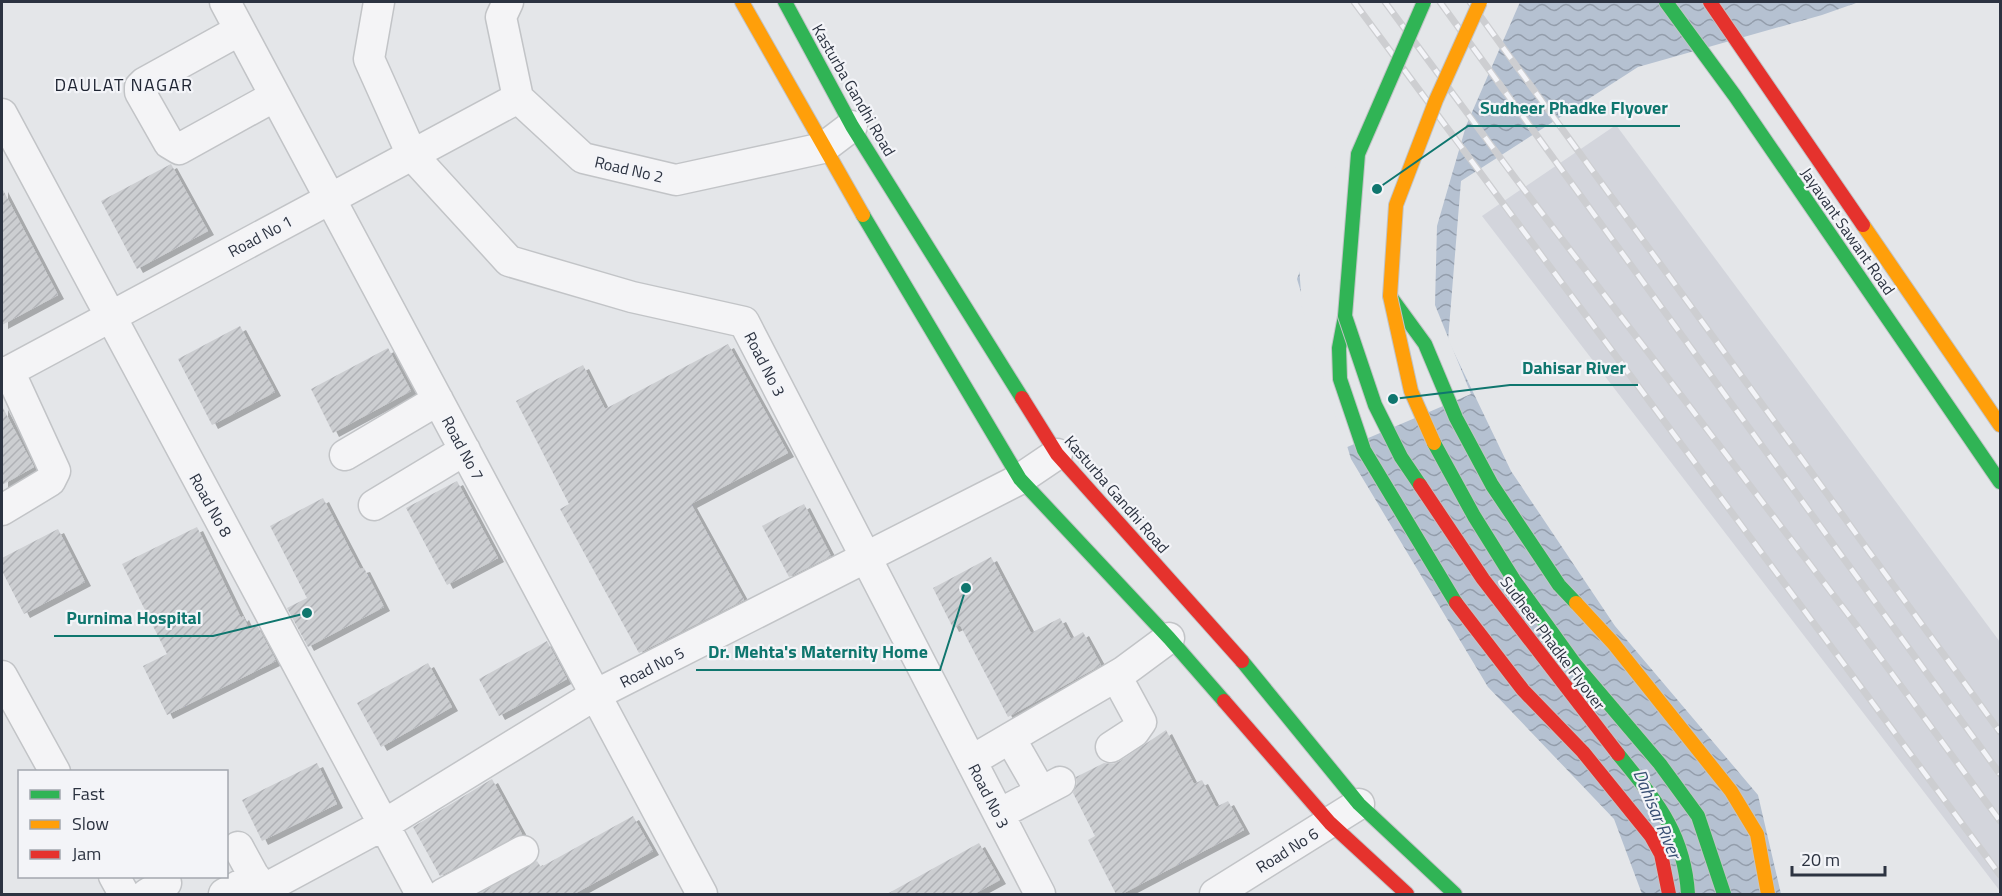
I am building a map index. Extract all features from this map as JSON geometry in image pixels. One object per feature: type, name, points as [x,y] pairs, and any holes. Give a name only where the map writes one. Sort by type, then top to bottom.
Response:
[{"type":"main road","points":[[742,2],[823,148],[1020,479],[1169,638],[1198,656],[1330,823],[1407,894]]},
{"type":"main road","name":"Kasturba Gandhi Road","points":[[785,2],[852,126],[1056,454],[1224,639],[1359,804],[1455,894]]},
{"type":"main road","name":"Sudheer Phadke Flyover","points":[[1424,2],[1358,154],[1346,316],[1375,405],[1401,457],[1477,569],[1563,687],[1664,811],[1686,866],[1688,894]]},
{"type":"main road","name":"Sudheer Phadke Flyover","points":[[1480,2],[1436,100],[1396,205],[1390,296],[1412,391],[1439,454],[1514,580],[1575,664],[1660,764],[1698,816],[1724,894]]},
{"type":"main road","name":"Jayavant Sawant Road","points":[[1666,2],[1735,96],[2001,482]]},
{"type":"main road","name":"Jayavant Sawant Road","points":[[1710,2],[1998,414]]},
{"type":"main road","points":[[1390,296],[1425,344],[1456,418],[1492,485],[1559,585],[1613,643],[1731,791],[1757,834],[1768,894]]},
{"type":"main road","points":[[1346,316],[1339,348],[1340,379],[1364,450],[1455,602],[1523,690],[1583,752],[1651,836],[1661,854],[1669,894]]},
{"type":"main road","points":[[1198,656],[1224,639]]},
{"type":"street","name":"Road No 7","points":[[225,2],[234,34],[268,100],[331,199],[432,404],[595,695],[702,894]]},
{"type":"street","name":"Road No 3","points":[[379,2],[369,59],[412,155],[509,261],[632,297],[744,322],[1040,894]]},
{"type":"street","points":[[508,2],[501,17],[518,98]]},
{"type":"street","points":[[234,34],[144,82],[140,87],[140,92],[170,143],[179,149],[268,100]]},
{"type":"street","name":"Road No 1","points":[[5,373],[518,98]]},
{"type":"street","name":"Road No 2","points":[[518,98],[583,158],[676,180],[823,148],[852,126]]},
{"type":"street","name":"Road No 8","points":[[2,114],[109,317],[385,824],[439,894]]},
{"type":"street","points":[[2,510],[50,481],[56,471],[5,373]]},
{"type":"street","points":[[345,456],[432,404]]},
{"type":"street","points":[[374,505],[459,454]]},
{"type":"street","name":"Road No 5","points":[[244,890],[385,824],[595,695],[1020,479],[1056,454]]},
{"type":"street","points":[[971,761],[1116,676],[1169,638]]},
{"type":"street","points":[[2,676],[54,770]]},
{"type":"street","points":[[1111,747],[1134,732],[1141,722],[1116,676]]},
{"type":"street","points":[[999,814],[1051,787],[1010,738]]},
{"type":"street","name":"Road No 6","points":[[1215,894],[1359,804]]},
{"type":"street","points":[[238,847],[244,890]]},
{"type":"street","points":[[439,894],[523,851]]},
{"type":"street","points":[[115,878],[124,894]]},
{"type":"shaded area","points":[[1616,125],[2000,642],[2000,891],[1482,216]]},
{"type":"water","points":[[1461,2],[1859,2],[1822,15],[1638,67],[1461,181],[1448,340],[1511,471],[1615,626],[1758,795],[1781,894],[1642,894],[1614,819],[1488,687],[1351,459],[1297,279],[1372,77]]},
{"type":"pier","points":[[1457,2],[1520,2],[1466,126],[1437,226],[1435,305],[1471,394],[1345,448],[1302,307],[1299,266],[1370,75]]},
{"type":"building","points":[[171,164],[208,231],[137,269],[101,201]]},
{"type":"building","points":[[2,188],[58,295],[2,325]]},
{"type":"building","points":[[240,326],[275,392],[212,425],[178,359]]},
{"type":"building","points":[[728,344],[788,453],[691,504],[744,600],[639,653],[560,509],[569,504],[516,401],[583,365],[605,409]]},
{"type":"building","points":[[388,348],[411,391],[333,433],[311,389]]},
{"type":"building","points":[[2,406],[34,467],[2,485]]},
{"type":"building","points":[[457,481],[498,558],[447,585],[406,508]]},
{"type":"building","points":[[323,498],[360,569],[364,568],[384,607],[308,647],[287,608],[307,598],[270,526]]},
{"type":"building","points":[[804,504],[831,556],[789,577],[762,526]]},
{"type":"building","points":[[197,527],[241,618],[243,616],[249,629],[257,625],[276,661],[167,715],[143,666],[167,654],[122,564]]},
{"type":"building","points":[[58,529],[85,582],[24,614],[2,571],[2,558]]},
{"type":"building","points":[[991,557],[1031,633],[1060,618],[1071,639],[1083,632],[1101,665],[1008,717],[960,625],[953,628],[933,588]]},
{"type":"building","points":[[547,641],[567,679],[499,716],[479,679]]},
{"type":"building","points":[[428,663],[452,707],[381,747],[357,703]]},
{"type":"building","points":[[1166,730],[1194,784],[1202,780],[1216,807],[1228,801],[1244,830],[1122,894],[1116,894],[1088,840],[1095,836],[1073,793],[1077,783],[1076,777],[1104,763],[1113,764],[1120,761]]},
{"type":"building","points":[[317,763],[337,804],[262,841],[242,800]]},
{"type":"building","points":[[492,779],[522,834],[440,876],[413,827]]},
{"type":"building","points":[[633,816],[653,851],[574,894],[478,894],[537,861],[541,867]]},
{"type":"building","points":[[979,843],[1000,880],[974,894],[887,894]]},
{"type":"railway","points":[[1354,2],[2000,875]]},
{"type":"railway","points":[[1385,2],[1516,179],[1857,626],[2000,821]]},
{"type":"railway","points":[[1440,2],[2000,774]]},
{"type":"railway","points":[[1470,2],[2000,732]]},
{"type":"traffic: fast","points":[[785,2],[852,126],[1022,398]]},
{"type":"traffic: fast","points":[[1420,485],[1401,457],[1375,405],[1345,316],[1358,154],[1424,2]]},
{"type":"traffic: fast","points":[[1666,2],[1735,96],[2000,482]]},
{"type":"traffic: fast","points":[[863,215],[1020,479],[1169,638],[1224,701]]},
{"type":"traffic: fast","points":[[1390,296],[1425,344],[1456,418],[1492,485],[1559,585],[1576,603]]},
{"type":"traffic: fast","points":[[1345,316],[1339,348],[1340,379],[1364,450],[1456,603]]},
{"type":"traffic: fast","points":[[1434,443],[1474,516],[1514,580],[1575,664],[1660,764],[1698,816],[1724,894]]},
{"type":"traffic: fast","points":[[1242,661],[1359,804],[1455,894]]},
{"type":"traffic: fast","points":[[1618,754],[1644,786],[1674,834],[1681,852],[1688,894]]},
{"type":"traffic: slow","points":[[742,2],[863,215]]},
{"type":"traffic: slow","points":[[1434,443],[1411,391],[1390,296],[1396,205],[1436,100],[1480,2]]},
{"type":"traffic: slow","points":[[1863,225],[2000,425]]},
{"type":"traffic: slow","points":[[1576,603],[1613,643],[1731,791],[1757,834],[1768,894]]},
{"type":"traffic: jam","points":[[1710,2],[1863,225]]},
{"type":"traffic: jam","points":[[1022,398],[1057,454],[1242,661]]},
{"type":"traffic: jam","points":[[1420,485],[1483,579],[1618,754]]},
{"type":"traffic: jam","points":[[1456,603],[1523,690],[1583,752],[1651,836],[1661,854],[1669,894]]},
{"type":"traffic: jam","points":[[1224,701],[1330,823],[1407,894]]},
{"type":"place","name":"Sudheer Phadke Flyover","points":[[1377,189]]},
{"type":"place","name":"Dahisar River","points":[[1393,399]]},
{"type":"place","name":"Dr. Mehta's Maternity Home","points":[[966,588]]},
{"type":"place","name":"Purnima Hospital","points":[[307,613]]},
{"type":"district","name":"DAULAT NAGAR","points":[[124,85]]}]
